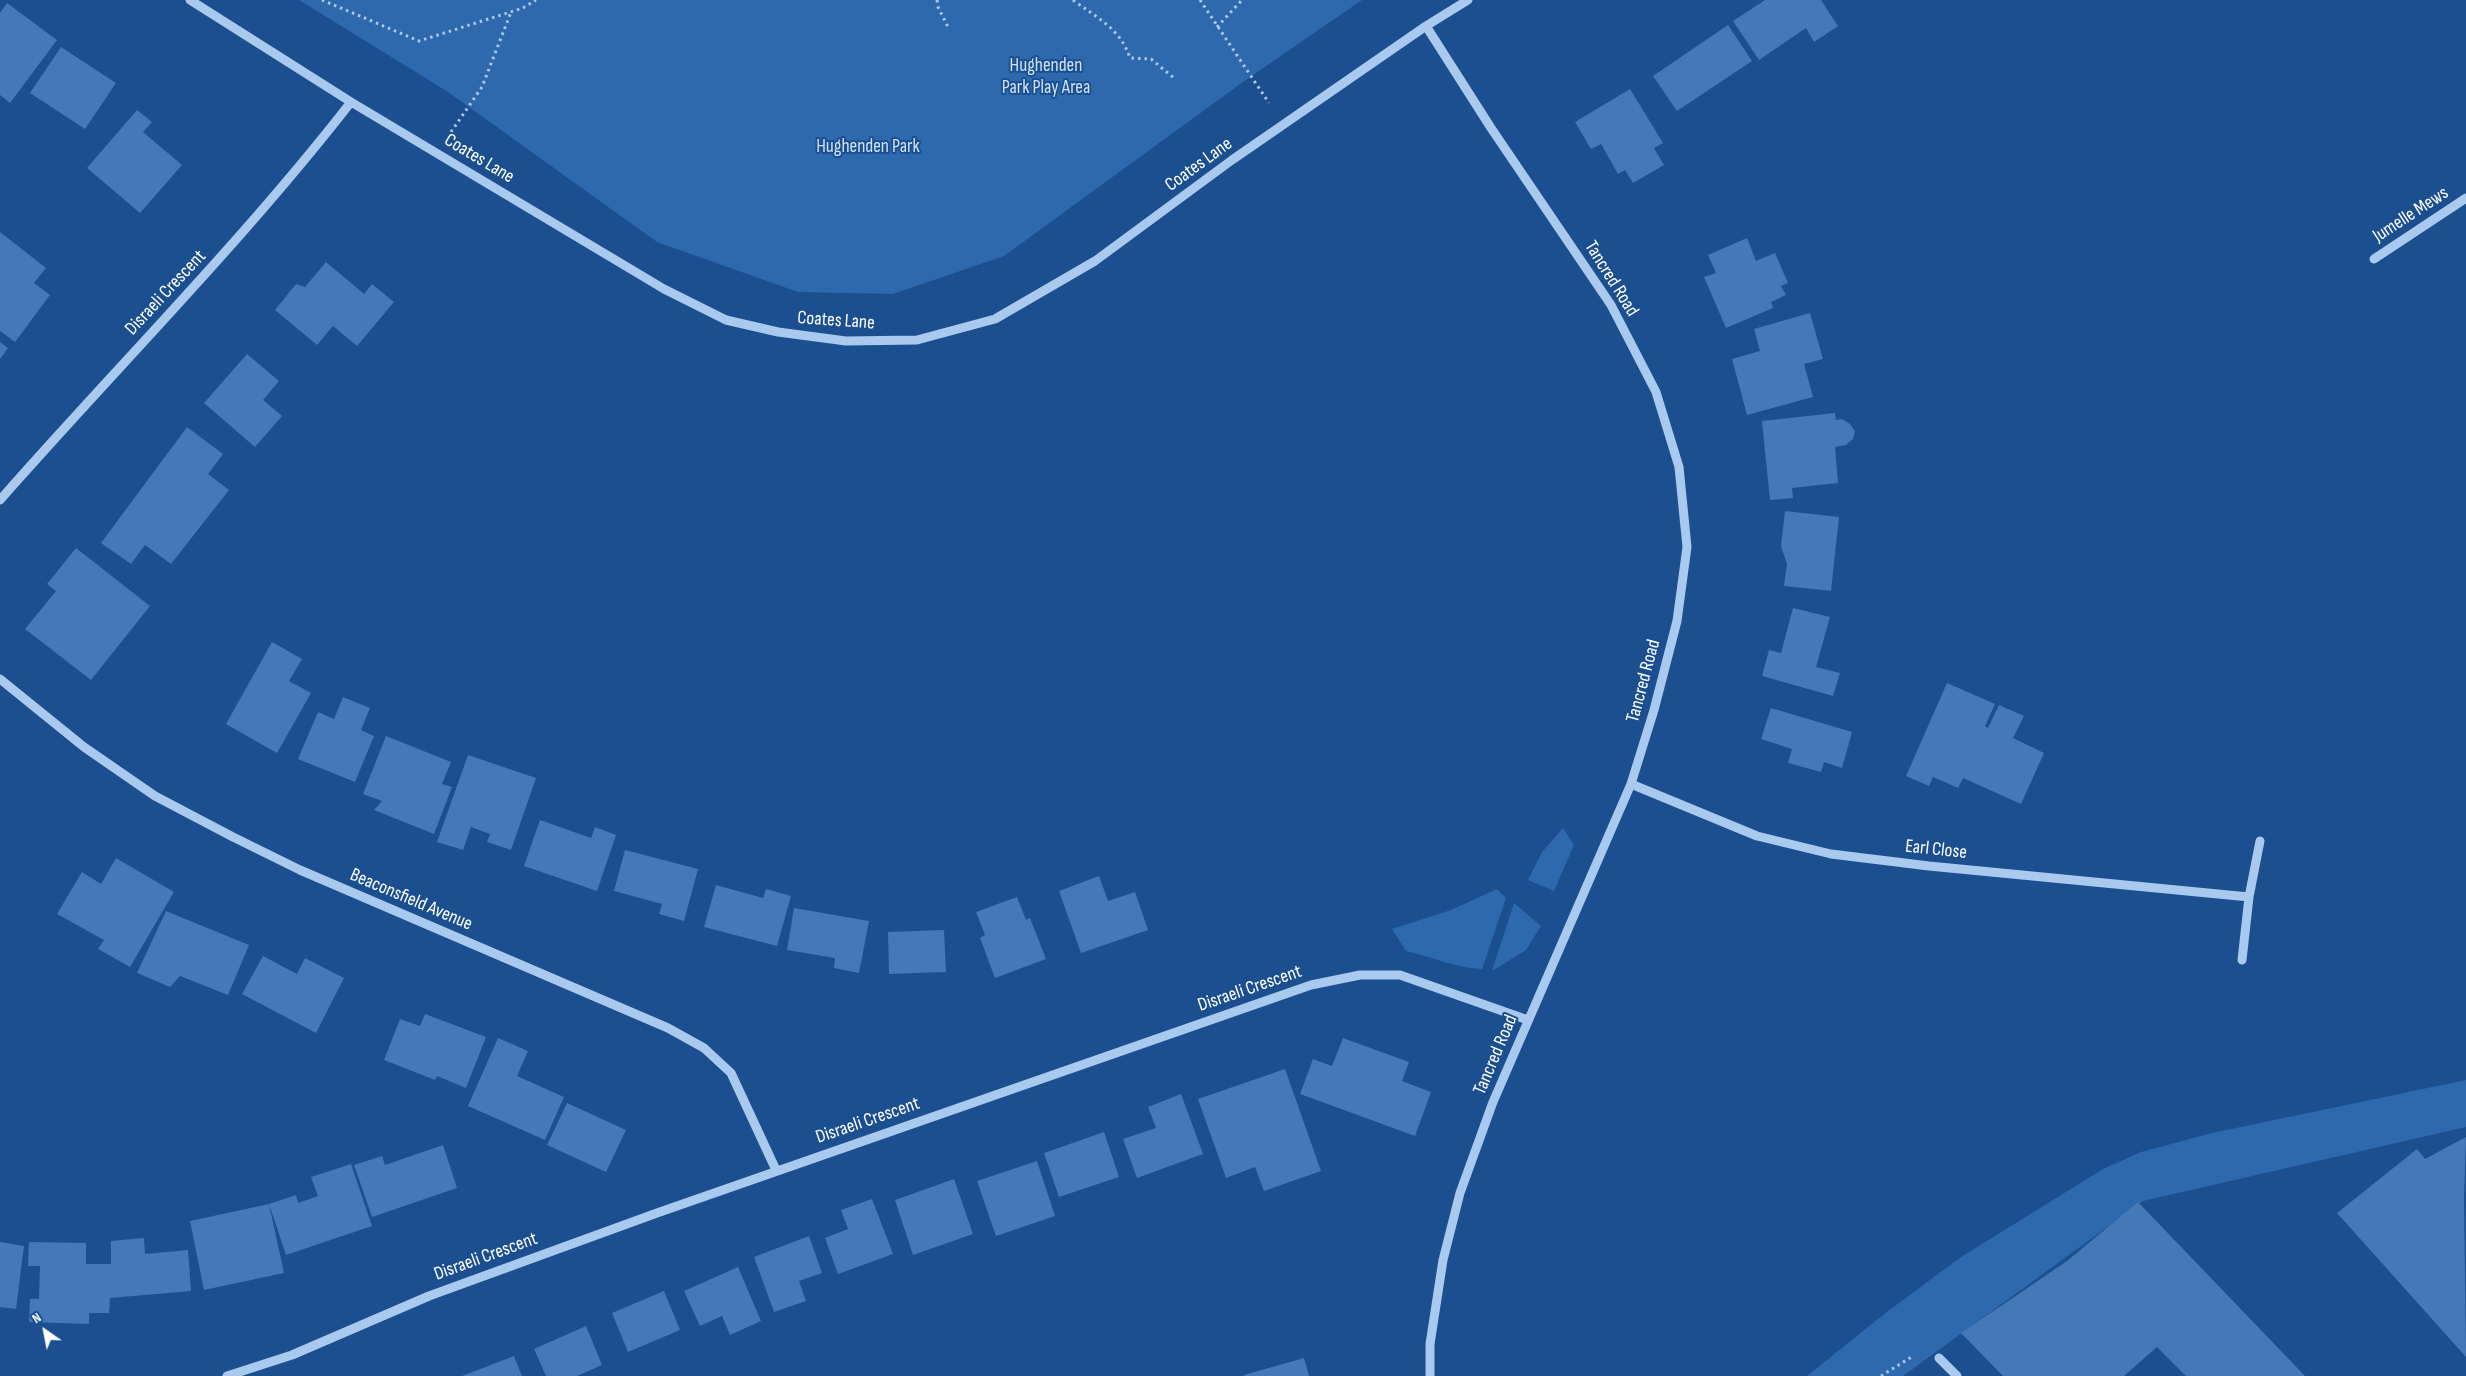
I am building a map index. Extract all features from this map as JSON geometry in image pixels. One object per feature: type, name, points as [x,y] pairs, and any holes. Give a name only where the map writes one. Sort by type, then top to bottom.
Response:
[{"type":"street","name":"Coates Lane","points":[[190,0],[351,102],[664,288],[726,320],[778,332],[846,341],[917,340],[995,318],[1096,261],[1232,160],[1426,26],[1468,0]]},
{"type":"street","name":"Tancred Road","points":[[1426,26],[1491,128],[1611,304],[1656,392],[1679,467],[1687,547],[1677,621],[1654,710],[1631,784],[1493,1102],[1460,1192],[1443,1260],[1430,1344],[1430,1376]]},
{"type":"street","name":"Disraeli Crescent","points":[[0,500],[61,430],[253,223],[351,102]]},
{"type":"street","name":"Jumelle Mews","points":[[2374,259],[2466,198]]},
{"type":"street","name":"Beaconsfield Avenue","points":[[0,679],[84,747],[155,796],[233,837],[300,870],[668,1028],[704,1048],[731,1073],[776,1170]]},
{"type":"street","name":"Earl Close","points":[[1631,784],[1757,836],[1831,854],[1929,866],[2249,897]]},
{"type":"street","points":[[2242,960],[2249,897],[2260,841]]},
{"type":"street","name":"Disraeli Crescent","points":[[227,1376],[292,1355],[428,1296],[776,1170],[1311,985],[1360,975],[1400,975],[1528,1020]]},
{"type":"street","points":[[1938,1358],[1957,1376]]},
{"type":"path","points":[[322,0],[419,41],[523,8],[536,0]]},
{"type":"path","points":[[937,0],[938,7],[948,27]]},
{"type":"path","points":[[1073,0],[1112,29],[1124,41],[1130,58],[1150,59],[1174,78]]},
{"type":"path","points":[[1200,0],[1284,124]]},
{"type":"path","points":[[1218,27],[1242,0]]},
{"type":"path","points":[[436,152],[482,87],[511,12]]},
{"type":"green space","name":"Hughenden Park","points":[[299,0],[1362,0],[1243,82],[1004,256],[893,294],[798,292],[657,242],[448,92]]},
{"type":"green space","points":[[1563,828],[1574,845],[1554,891],[1528,880],[1542,852]]},
{"type":"green space","points":[[1497,889],[1506,898],[1482,969],[1453,964],[1406,951],[1392,929],[1451,910]]},
{"type":"green space","points":[[1514,903],[1541,926],[1526,950],[1492,971]]},
{"type":"green space","points":[[2466,1080],[2466,1127],[2143,1201],[1903,1376],[1807,1376],[1888,1311],[1961,1257],[2103,1169],[2141,1152],[2212,1133]]},
{"type":"building","points":[[1765,0],[1821,0],[1838,26],[1814,42],[1806,28],[1759,60],[1733,21]]},
{"type":"building","points":[[7,3],[57,40],[10,103],[0,95],[0,13]]},
{"type":"building","points":[[1728,25],[1752,61],[1677,111],[1653,76]]},
{"type":"building","points":[[61,47],[116,83],[85,129],[30,93]]},
{"type":"building","points":[[1630,89],[1663,143],[1654,148],[1664,165],[1633,183],[1625,170],[1618,174],[1601,144],[1591,149],[1575,122]]},
{"type":"building","points":[[137,110],[152,122],[143,132],[182,165],[140,213],[87,168]]},
{"type":"building","points":[[0,232],[46,268],[34,283],[50,295],[15,342],[0,331]]},
{"type":"building","points":[[1747,238],[1756,261],[1775,253],[1788,283],[1781,286],[1786,295],[1771,302],[1773,308],[1726,328],[1704,277],[1716,273],[1708,255]]},
{"type":"building","points":[[326,262],[364,294],[372,284],[394,302],[357,346],[333,326],[317,345],[275,310],[296,284],[305,287]]},
{"type":"building","points":[[1810,313],[1823,359],[1804,364],[1813,397],[1747,415],[1732,359],[1760,351],[1754,329]]},
{"type":"building","points":[[0,342],[8,348],[0,359]]},
{"type":"building","points":[[247,354],[279,381],[263,400],[282,416],[255,447],[204,403]]},
{"type":"building","points":[[1835,413],[1836,420],[1842,419],[1850,424],[1855,431],[1853,439],[1846,445],[1835,447],[1838,483],[1792,488],[1793,498],[1770,500],[1762,421]]},
{"type":"building","points":[[187,427],[223,454],[208,474],[229,490],[171,564],[145,545],[131,564],[101,543]]},
{"type":"building","points":[[1785,511],[1839,517],[1831,591],[1784,586],[1787,564],[1781,546]]},
{"type":"building","points":[[76,548],[150,606],[91,680],[25,629],[56,591],[47,584]]},
{"type":"building","points":[[1793,608],[1830,617],[1816,667],[1840,673],[1833,696],[1762,676],[1769,650],[1781,653]]},
{"type":"building","points":[[272,642],[302,659],[289,681],[311,693],[277,753],[226,724]]},
{"type":"building","points":[[1947,683],[1995,704],[1985,726],[1988,728],[1999,705],[2024,716],[2013,738],[2044,753],[2021,804],[1963,778],[1958,788],[1933,777],[1929,786],[1906,776]]},
{"type":"building","points":[[343,697],[370,708],[361,730],[374,736],[355,782],[298,759],[318,712],[334,719]]},
{"type":"building","points":[[1771,708],[1852,732],[1842,768],[1824,762],[1821,772],[1788,763],[1792,749],[1761,739]]},
{"type":"building","points":[[386,736],[451,762],[442,784],[452,787],[434,834],[374,810],[382,801],[363,794]]},
{"type":"building","points":[[468,755],[536,778],[511,850],[487,842],[490,834],[471,827],[463,850],[437,842]]},
{"type":"building","points":[[540,820],[591,838],[595,827],[616,835],[597,891],[524,866]]},
{"type":"building","points":[[625,850],[698,869],[684,921],[659,914],[662,904],[614,891]]},
{"type":"building","points":[[116,858],[174,892],[130,967],[98,949],[104,940],[57,914],[82,872],[101,884]]},
{"type":"building","points":[[1099,876],[1108,901],[1135,892],[1148,930],[1081,953],[1059,891]]},
{"type":"building","points":[[716,885],[763,898],[766,889],[791,896],[777,946],[704,927]]},
{"type":"building","points":[[1017,897],[1026,920],[1030,918],[1046,959],[995,978],[980,938],[985,935],[976,912]]},
{"type":"building","points":[[794,908],[869,921],[859,973],[834,968],[835,958],[787,950]]},
{"type":"building","points":[[166,911],[249,945],[228,995],[180,976],[170,987],[137,973]]},
{"type":"building","points":[[944,930],[946,972],[889,974],[888,932]]},
{"type":"building","points":[[263,956],[297,974],[305,958],[344,978],[316,1033],[242,994]]},
{"type":"building","points":[[425,1014],[486,1037],[466,1088],[437,1076],[435,1080],[384,1060],[400,1019],[420,1026]]},
{"type":"building","points":[[498,1038],[528,1051],[517,1076],[564,1097],[545,1140],[468,1106]]},
{"type":"building","points":[[1343,1038],[1409,1062],[1402,1081],[1431,1092],[1415,1136],[1300,1094],[1313,1059],[1332,1066]]},
{"type":"building","points":[[1285,1069],[1321,1171],[1264,1191],[1255,1167],[1226,1178],[1198,1099]]},
{"type":"building","points":[[1181,1094],[1203,1154],[1137,1178],[1123,1139],[1156,1128],[1148,1107]]},
{"type":"building","points":[[567,1103],[626,1130],[606,1172],[547,1145]]},
{"type":"building","points":[[1104,1132],[1119,1177],[1059,1197],[1044,1153]]},
{"type":"building","points":[[2466,1137],[2464,1198],[2466,1357],[2337,1213],[2417,1149],[2425,1159]]},
{"type":"building","points":[[443,1145],[457,1188],[372,1217],[354,1165],[382,1156],[385,1165]]},
{"type":"building","points":[[1037,1161],[1055,1216],[996,1236],[977,1181]]},
{"type":"building","points":[[351,1164],[372,1226],[286,1255],[269,1204],[296,1195],[298,1203],[318,1196],[311,1177]]},
{"type":"building","points":[[954,1179],[973,1234],[913,1255],[895,1200]]},
{"type":"building","points":[[872,1199],[893,1254],[838,1274],[825,1238],[848,1229],[841,1210]]},
{"type":"building","points":[[2138,1202],[2305,1376],[2186,1376],[2157,1347],[2124,1376],[2003,1376],[1961,1333],[2067,1261]]},
{"type":"building","points":[[269,1204],[284,1273],[204,1290],[190,1221]]},
{"type":"building","points":[[809,1236],[822,1273],[799,1281],[806,1301],[774,1312],[754,1257]]},
{"type":"building","points":[[144,1238],[145,1254],[188,1250],[191,1291],[110,1298],[109,1313],[89,1313],[89,1324],[29,1322],[30,1299],[39,1299],[40,1266],[28,1266],[29,1242],[86,1243],[86,1264],[111,1264],[111,1241]]},
{"type":"building","points":[[0,1242],[24,1246],[16,1309],[0,1307]]},
{"type":"building","points":[[738,1267],[761,1321],[730,1335],[722,1316],[700,1326],[684,1291]]},
{"type":"building","points":[[664,1291],[680,1330],[628,1352],[612,1313]]},
{"type":"building","points":[[586,1326],[602,1365],[577,1376],[546,1376],[534,1349]]},
{"type":"building","points":[[514,1356],[522,1376],[462,1376]]},
{"type":"building","points":[[1304,1358],[1309,1376],[1244,1376],[1244,1375]]},
{"type":"park label","name":"Hughenden Park Play Area","points":[[1046,77]]}]
